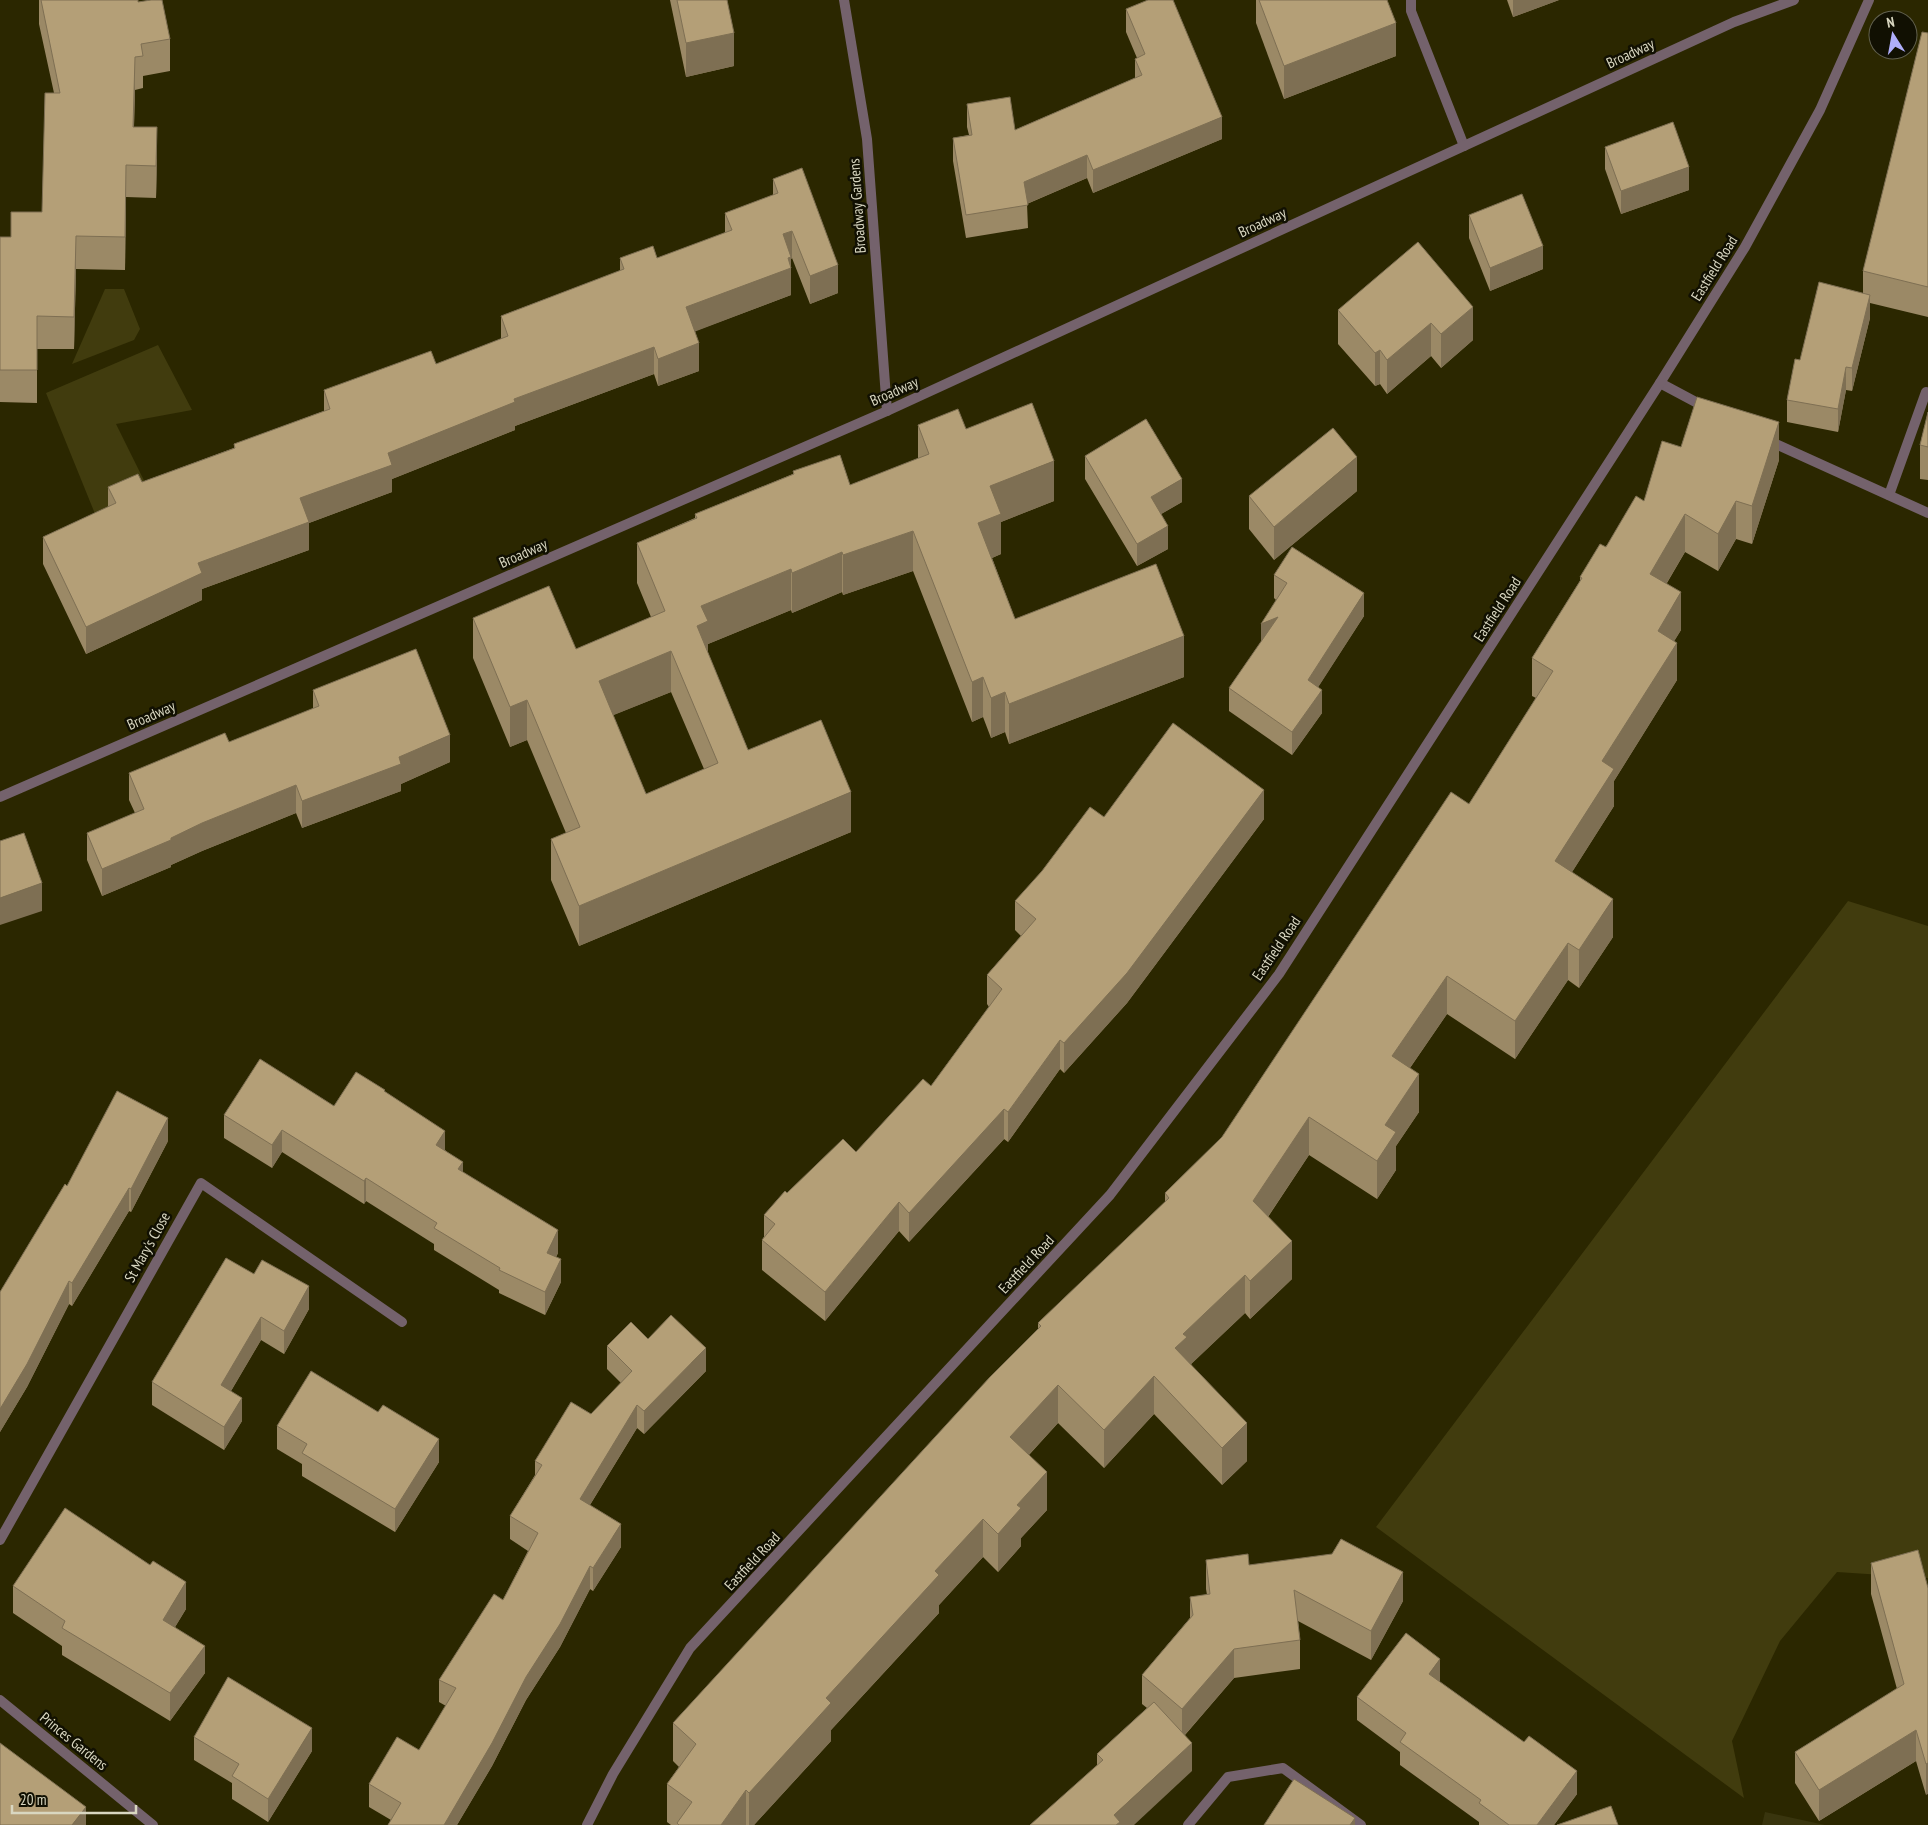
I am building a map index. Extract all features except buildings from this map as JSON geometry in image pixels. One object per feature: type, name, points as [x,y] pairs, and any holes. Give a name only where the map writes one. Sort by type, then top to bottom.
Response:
[{"type":"street","name":"Broadway Gardens","points":[[844,0],[867,139],[887,411]]},
{"type":"street","points":[[1411,0],[1411,11],[1464,146]]},
{"type":"street","name":"Broadway","points":[[0,797],[887,411],[1734,22],[1794,0]]},
{"type":"street","name":"Eastfield Road","points":[[587,1825],[612,1774],[690,1648],[1110,1195],[1279,974],[1660,383],[1745,247],[1820,110],[1869,0]]},
{"type":"street","points":[[1660,383],[1719,414]]},
{"type":"street","points":[[1889,495],[1926,392]]},
{"type":"street","points":[[1761,437],[1928,513]]},
{"type":"street","name":"St Mary's Close","points":[[0,1540],[201,1183],[402,1322]]},
{"type":"street","name":"Princes Gardens","points":[[0,1700],[152,1825]]},
{"type":"street","points":[[1188,1825],[1228,1778],[1284,1768],[1361,1825]]},
{"type":"shaded area","points":[[105,289],[124,289],[140,329],[134,340],[72,364]]},
{"type":"shaded area","points":[[158,345],[192,410],[116,424],[181,555],[104,536],[46,393]]},
{"type":"shaded area","points":[[1848,901],[1928,926],[1928,1578],[1837,1572],[1780,1641],[1732,1741],[1744,1798],[1376,1527]]},
{"type":"shaded area","points":[[1765,1812],[1825,1825],[1762,1825]]}]
